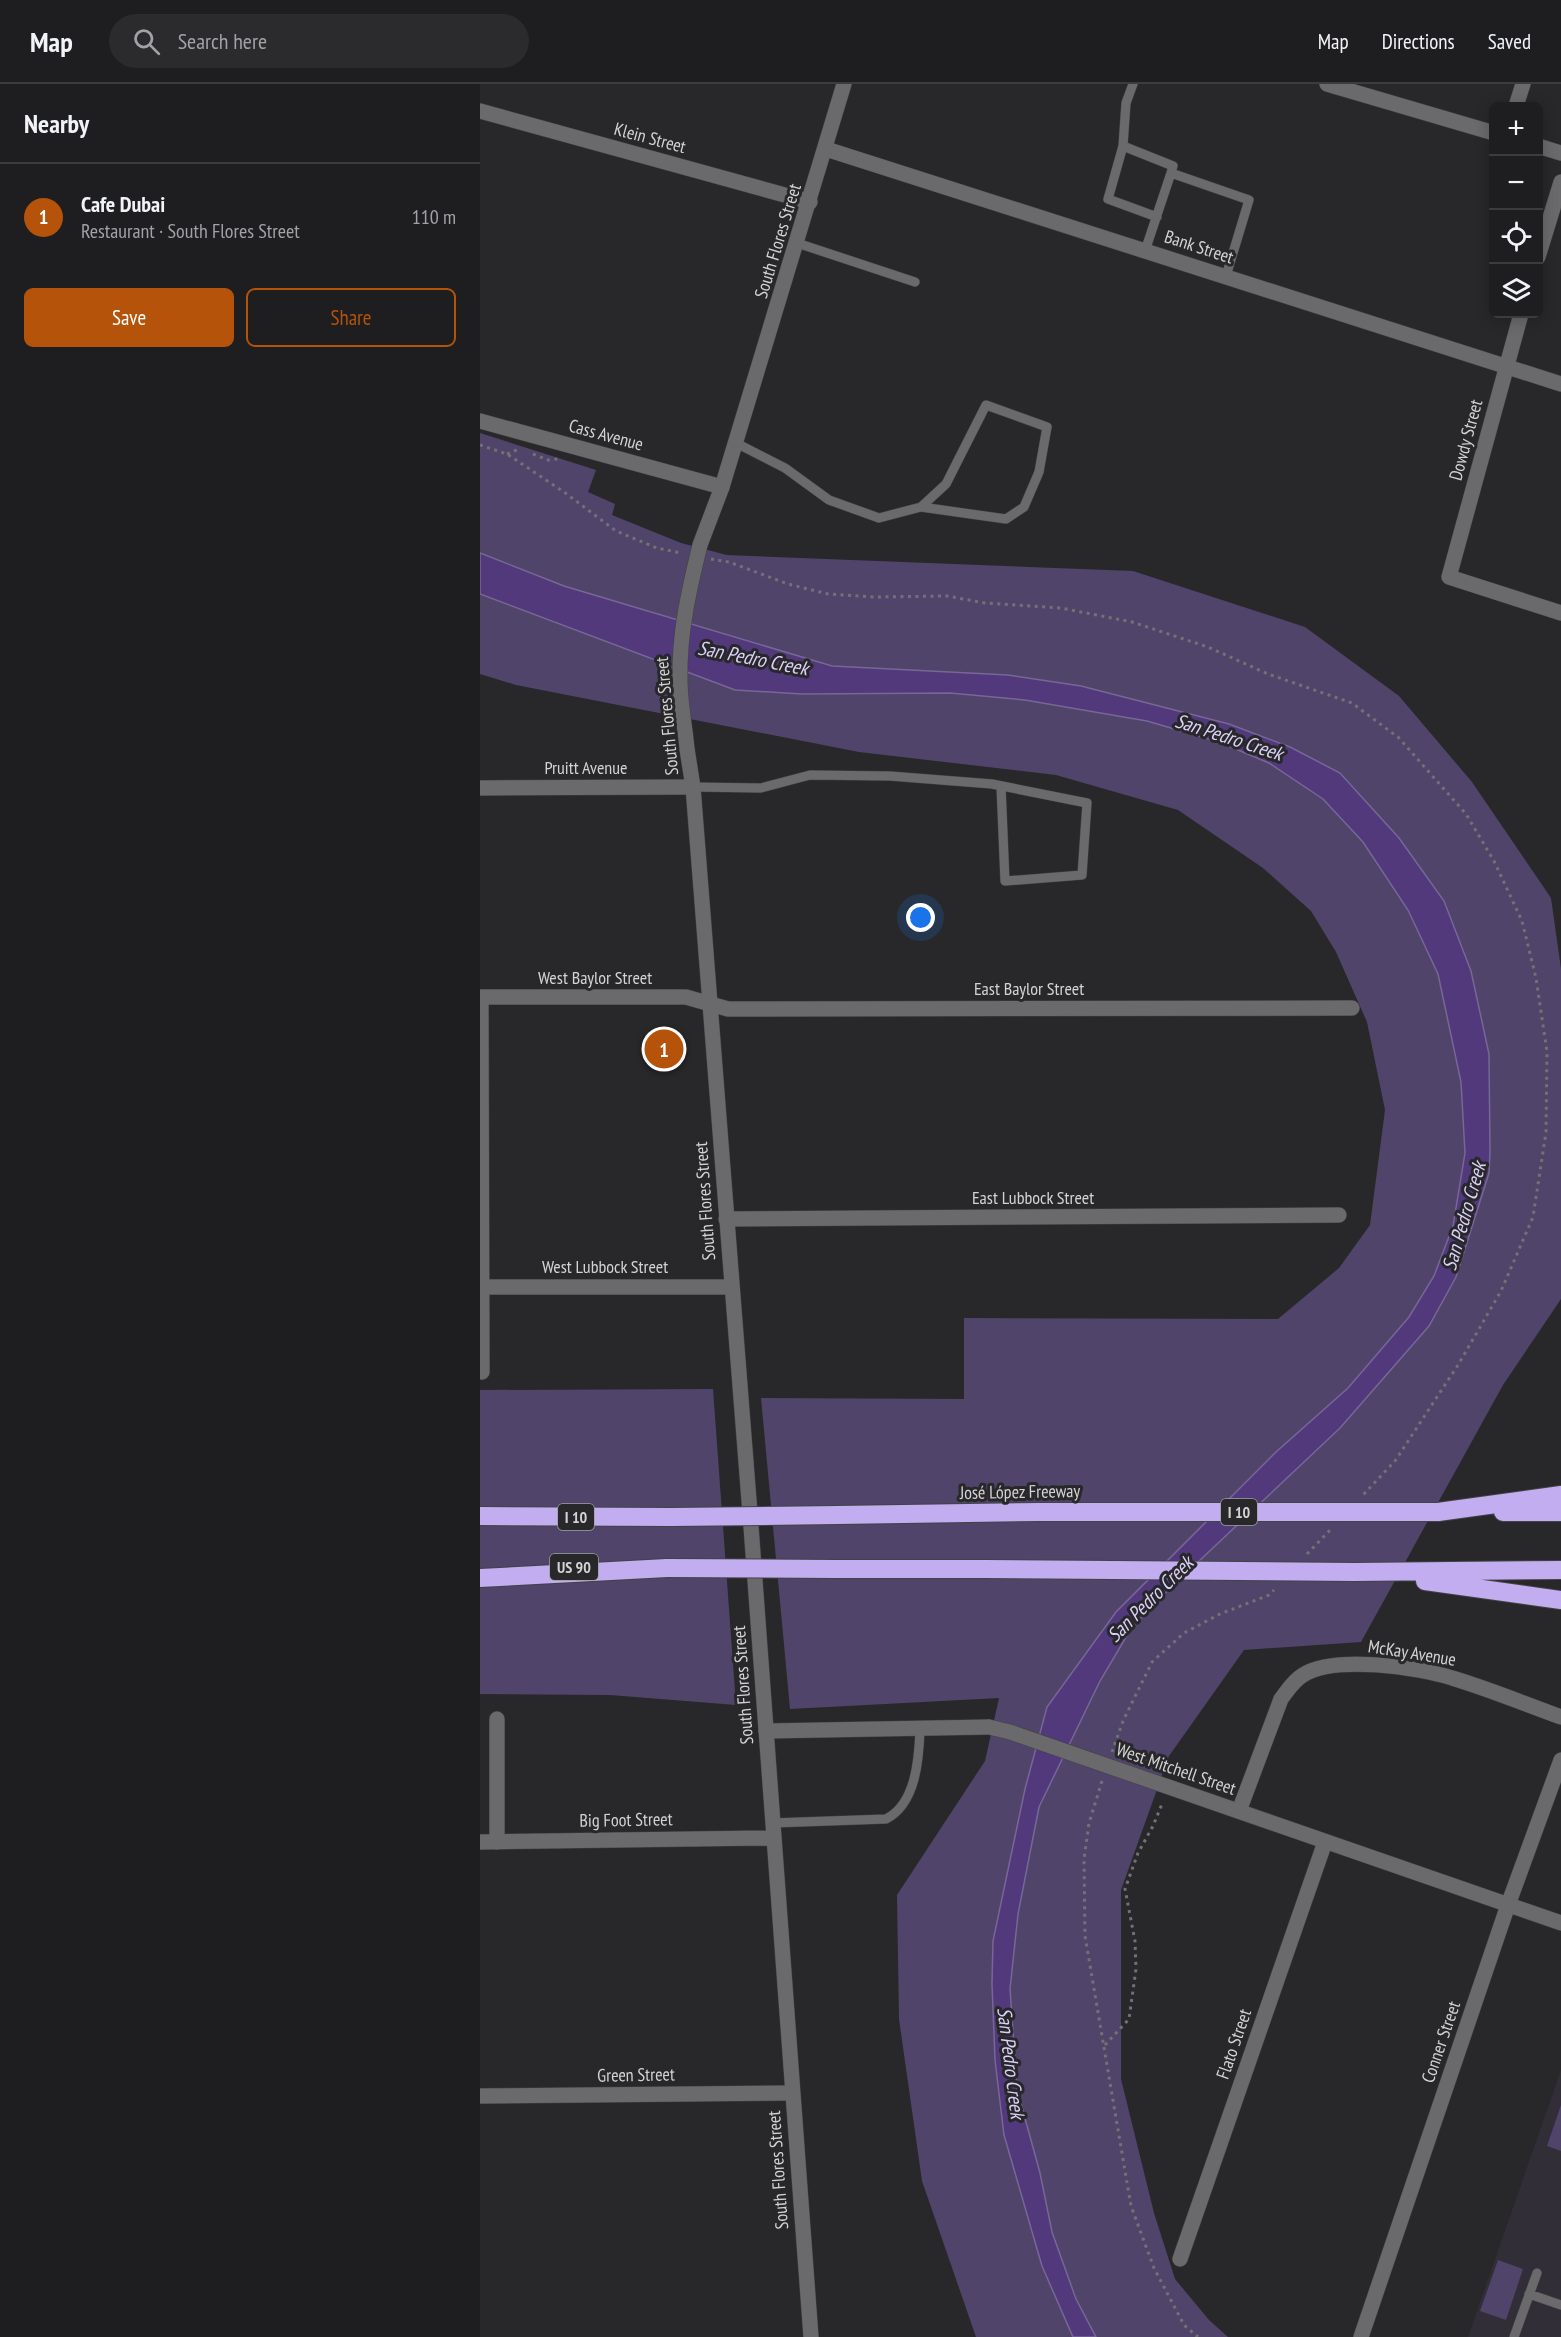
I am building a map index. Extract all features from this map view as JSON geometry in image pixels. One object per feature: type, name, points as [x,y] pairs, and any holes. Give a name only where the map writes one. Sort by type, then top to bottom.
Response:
[{"type":"highway","points":[[1438,1512],[1561,1495]]},
{"type":"highway","name":"José López Freeway","points":[[480,1516],[671,1517],[1039,1512],[1561,1512]]},
{"type":"highway","name":"US 90","points":[[480,1566],[667,1568]]},
{"type":"highway","points":[[480,1578],[667,1568],[1362,1572],[1556,1570]]},
{"type":"highway","points":[[1362,1572],[1561,1600]]},
{"type":"street","name":"South Flores Street","points":[[811,2337],[693,788],[680,681],[686,605],[700,545],[736,443],[844,84]]},
{"type":"street","points":[[1327,84],[1489,132]]},
{"type":"street","points":[[1517,102],[1522,84]]},
{"type":"street","name":"Klein Street","points":[[480,111],[810,202]]},
{"type":"street","points":[[1543,147],[1561,153]]},
{"type":"street","name":"Bank Street","points":[[826,148],[1561,384]]},
{"type":"street","points":[[1543,243],[1561,182]]},
{"type":"street","name":"Dowdy Street","points":[[1520,318],[1449,577],[1561,614]]},
{"type":"street","name":"Cass Avenue","points":[[480,421],[722,487]]},
{"type":"street","name":"Pruitt Avenue","points":[[480,788],[693,788]]},
{"type":"street","points":[[480,997],[482,1372]]},
{"type":"street","name":"West Baylor Street","points":[[480,997],[686,997],[708,1004]]},
{"type":"street","name":"East Baylor Street","points":[[708,1004],[728,1009],[1352,1008]]},
{"type":"street","name":"East Lubbock Street","points":[[726,1219],[1339,1215]]},
{"type":"street","name":"West Lubbock Street","points":[[481,1287],[730,1287]]},
{"type":"street","name":"McKay Avenue","points":[[1239,1811],[1281,1699],[1292,1684],[1304,1674],[1326,1666],[1361,1664],[1430,1672],[1452,1677],[1561,1718]]},
{"type":"street","points":[[497,1719],[497,1842]]},
{"type":"street","name":"West Mitchell Street","points":[[766,1731],[989,1727],[1010,1732],[1561,1923]]},
{"type":"street","name":"Conner Street","points":[[1361,2337],[1508,1905],[1561,1760]]},
{"type":"street","name":"Big Foot Street","points":[[480,1842],[773,1830]]},
{"type":"street","name":"Flato Street","points":[[1180,2259],[1325,1842]]},
{"type":"street","name":"Green Street","points":[[480,2096],[792,2093]]},
{"type":"lane","points":[[1133,84],[1126,103],[1123,146],[1108,198],[1157,217]]},
{"type":"lane","points":[[1123,146],[1173,166],[1145,250]]},
{"type":"lane","points":[[1171,173],[1249,200],[1226,276]]},
{"type":"lane","points":[[797,243],[915,282]]},
{"type":"lane","points":[[736,443],[785,468],[829,500],[879,518],[921,507],[1006,519],[1024,507],[1039,472],[1047,427],[986,405],[946,484],[921,507]]},
{"type":"lane","points":[[693,788],[761,788],[810,775],[890,776],[1001,786],[1087,803],[1082,875],[1005,881],[1001,786]]},
{"type":"lane","points":[[773,1830],[886,1819],[893,1816],[908,1798],[919,1750],[920,1729]]},
{"type":"lane","points":[[1514,2337],[1537,2273]]},
{"type":"lane","points":[[1529,2294],[1561,2305]]},
{"type":"path","points":[[507,454],[520,448],[548,460],[556,460],[564,456]]},
{"type":"path","points":[[1105,2045],[1129,2019],[1136,1969],[1135,1941],[1125,1889],[1138,1853],[1162,1804]]},
{"type":"shaded area","points":[[480,433],[596,470],[588,492],[615,504],[612,515],[681,543],[727,555],[1133,571],[1305,627],[1399,696],[1472,782],[1551,898],[1561,969],[1561,1299],[1503,1385],[1361,1642],[1244,1650],[1169,1756],[1121,1890],[1121,2079],[1154,2213],[1175,2279],[1209,2320],[1228,2337],[976,2337],[922,2181],[899,2019],[897,1895],[985,1761],[999,1698],[790,1709],[761,1398],[964,1399],[964,1318],[1278,1319],[1339,1268],[1370,1225],[1385,1110],[1367,1022],[1336,952],[1311,911],[1263,868],[1178,810],[1056,775],[859,752],[516,685],[480,674]]},
{"type":"shaded area","points":[[713,1389],[736,1705],[610,1695],[480,1694],[480,1390]]},
{"type":"shaded area","points":[[1561,2070],[1561,2337],[1468,2337]]},
{"type":"shaded area","points":[[1561,2105],[1561,2151],[1547,2146]]},
{"type":"shaded area","points":[[1498,2260],[1523,2269],[1506,2320],[1480,2311]]},
{"type":"water","name":"San Pedro Creek","points":[[480,553],[564,586],[832,666],[1008,675],[1081,686],[1229,724],[1290,747],[1340,773],[1399,838],[1444,901],[1471,971],[1489,1054],[1489,1173],[1456,1277],[1429,1326],[1340,1428],[1132,1627],[1100,1681],[1039,1807],[1018,1914],[1010,1989],[1017,2089],[1040,2173],[1052,2232],[1076,2299],[1096,2337],[1073,2337],[1042,2266],[1004,2135],[995,2060],[993,1941],[1025,1789],[1047,1707],[1116,1612],[1276,1452],[1348,1388],[1409,1317],[1434,1276],[1453,1226],[1465,1153],[1461,1082],[1438,974],[1408,910],[1363,842],[1323,799],[1269,763],[1219,742],[1147,721],[1025,700],[950,693],[802,694],[735,690],[480,594]]},
{"type":"place","name":"Cafe Dubai","points":[[664,1049]]}]
